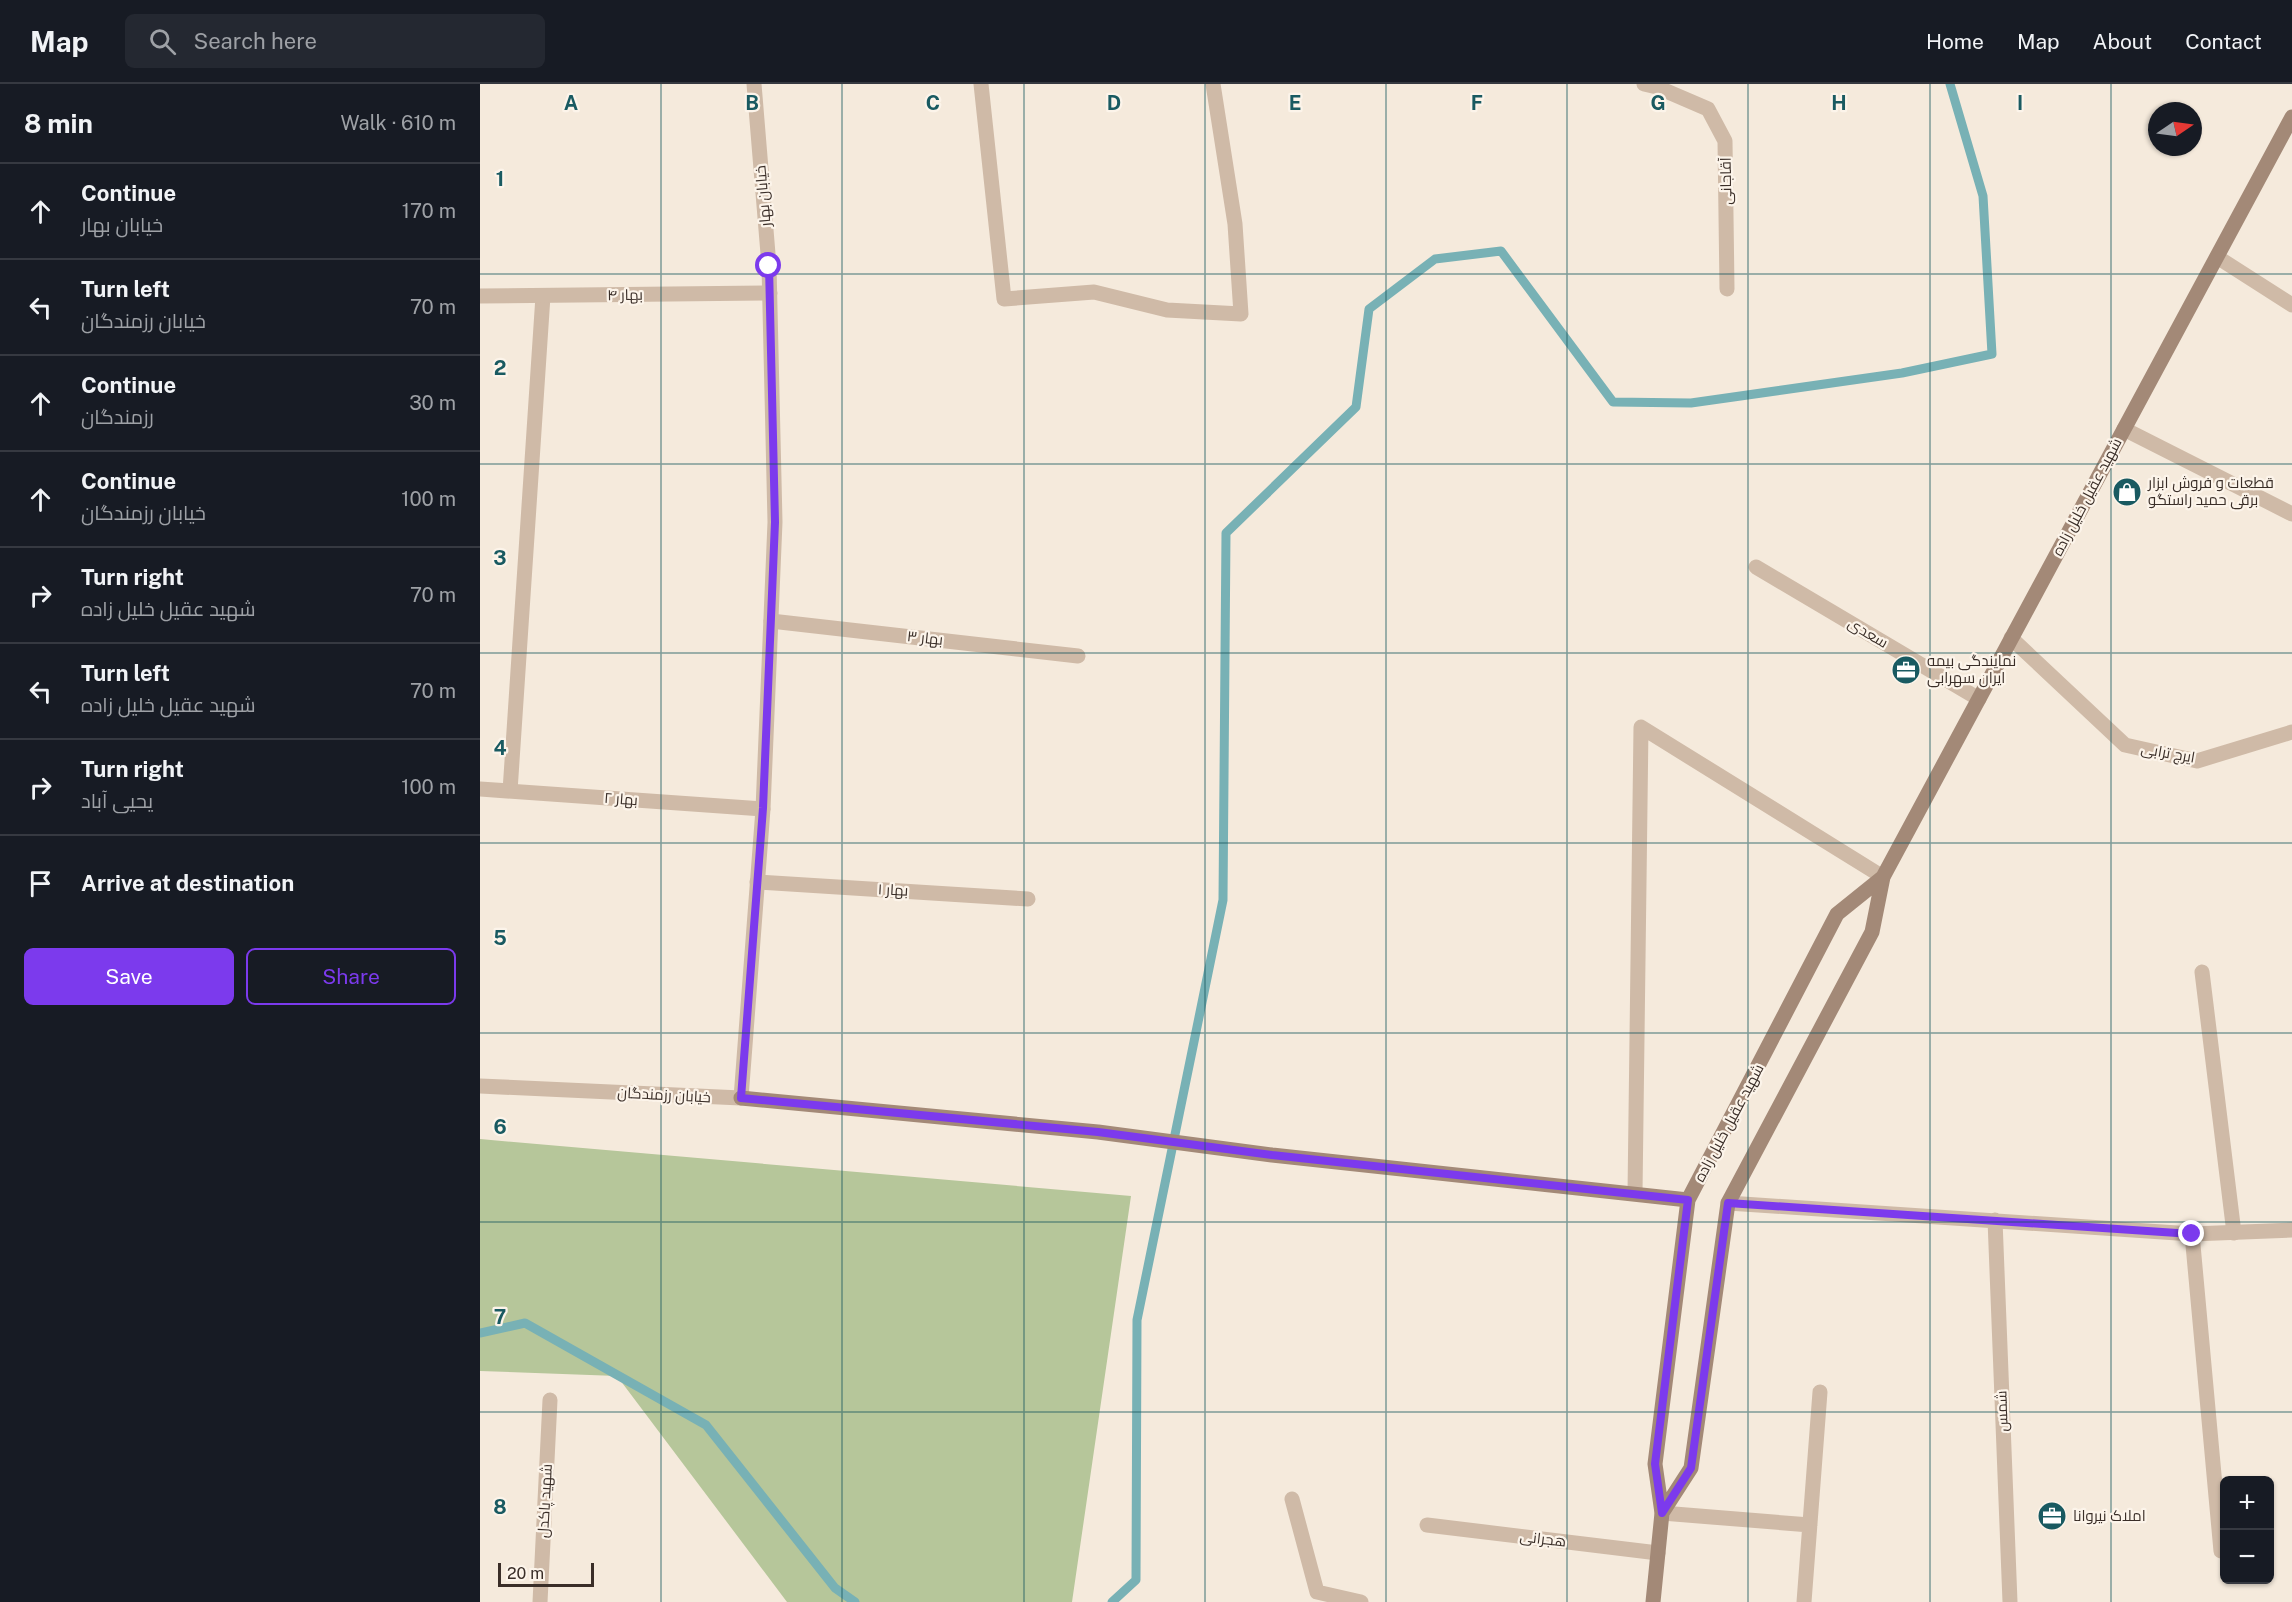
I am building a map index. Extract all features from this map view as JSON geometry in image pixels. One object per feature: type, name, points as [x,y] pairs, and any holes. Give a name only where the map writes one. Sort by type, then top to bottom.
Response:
[{"type":"main road","name":"شهید عقیل خلیل زاده","points":[[1662,1513],[1691,1468],[1728,1203],[1872,932],[1883,877],[2292,117]]},
{"type":"main road","name":"شهید عقیل خلیل زاده","points":[[1653,1602],[1662,1513],[1655,1464],[1688,1200],[1837,914],[1883,877]]},
{"type":"main road","name":"خیابان رزمندگان","points":[[741,1098],[1098,1132],[1230,1149],[1635,1193]]},
{"type":"main road","points":[[1635,1193],[1688,1200]]},
{"type":"street","name":"خیابان بهار","points":[[741,1098],[763,808],[775,522],[770,293],[754,84]]},
{"type":"street","points":[[981,84],[1004,299],[1094,291],[1167,310],[1241,314],[1235,224],[1213,84]]},
{"type":"street","name":"آقاجانی","points":[[1644,84],[1657,87],[1708,109],[1725,141],[1727,289]]},
{"type":"street","points":[[2217,257],[2292,305]]},
{"type":"street","name":"بهار ۴","points":[[480,296],[770,293]]},
{"type":"street","points":[[510,791],[543,296]]},
{"type":"street","points":[[2124,429],[2292,514]]},
{"type":"street","name":"سعدی","points":[[1756,567],[1978,699]]},
{"type":"street","name":"بهار ۳","points":[[771,621],[1078,656]]},
{"type":"street","name":"ایرج ترابی","points":[[2011,638],[2125,745],[2197,761],[2292,732]]},
{"type":"street","points":[[1635,1193],[1641,727],[1883,877]]},
{"type":"street","name":"بهار ۲","points":[[480,789],[763,808]]},
{"type":"street","name":"بهار ۱","points":[[757,882],[1028,898]]},
{"type":"street","points":[[2202,972],[2234,1233]]},
{"type":"street","name":"خیابان رزمندگان","points":[[480,1086],[741,1098]]},
{"type":"street","points":[[1728,1203],[2192,1234],[2292,1230]]},
{"type":"street","name":"شمس","points":[[1995,1220],[2010,1602]]},
{"type":"street","points":[[2192,1234],[2220,1540]]},
{"type":"street","points":[[1804,1602],[1820,1392]]},
{"type":"street","name":"شهید پاکدل","points":[[540,1602],[550,1400]]},
{"type":"street","points":[[1292,1499],[1317,1592],[1361,1602]]},
{"type":"street","points":[[1662,1513],[1810,1525]]},
{"type":"street","name":"هجرانی","points":[[1427,1526],[1658,1553]]},
{"type":"green space","points":[[480,1139],[1131,1196],[1072,1602],[787,1602],[617,1376],[480,1371]]},
{"type":"waterway","points":[[1112,1602],[1136,1580],[1137,1320],[1223,900],[1226,533],[1356,407],[1369,309],[1435,259],[1501,251],[1613,402],[1691,403],[1902,373],[1992,354],[1983,196],[1950,84]]},
{"type":"waterway","points":[[480,1333],[525,1323],[706,1425],[835,1588],[855,1602]]},
{"type":"place","name":"قطعات و فروش ابزار برقی حمید راستگو","points":[[2127,492]]},
{"type":"place","name":"نمایندگی بیمه ایران سهرابی","points":[[1906,670]]},
{"type":"place","name":"املاک نیروانا","points":[[2052,1516]]},
{"type":"route","points":[[769,266],[775,522],[763,808],[741,1098],[1098,1132],[1272,1155],[1688,1200],[1655,1464],[1662,1513],[1691,1468],[1728,1203],[2192,1234]]}]
